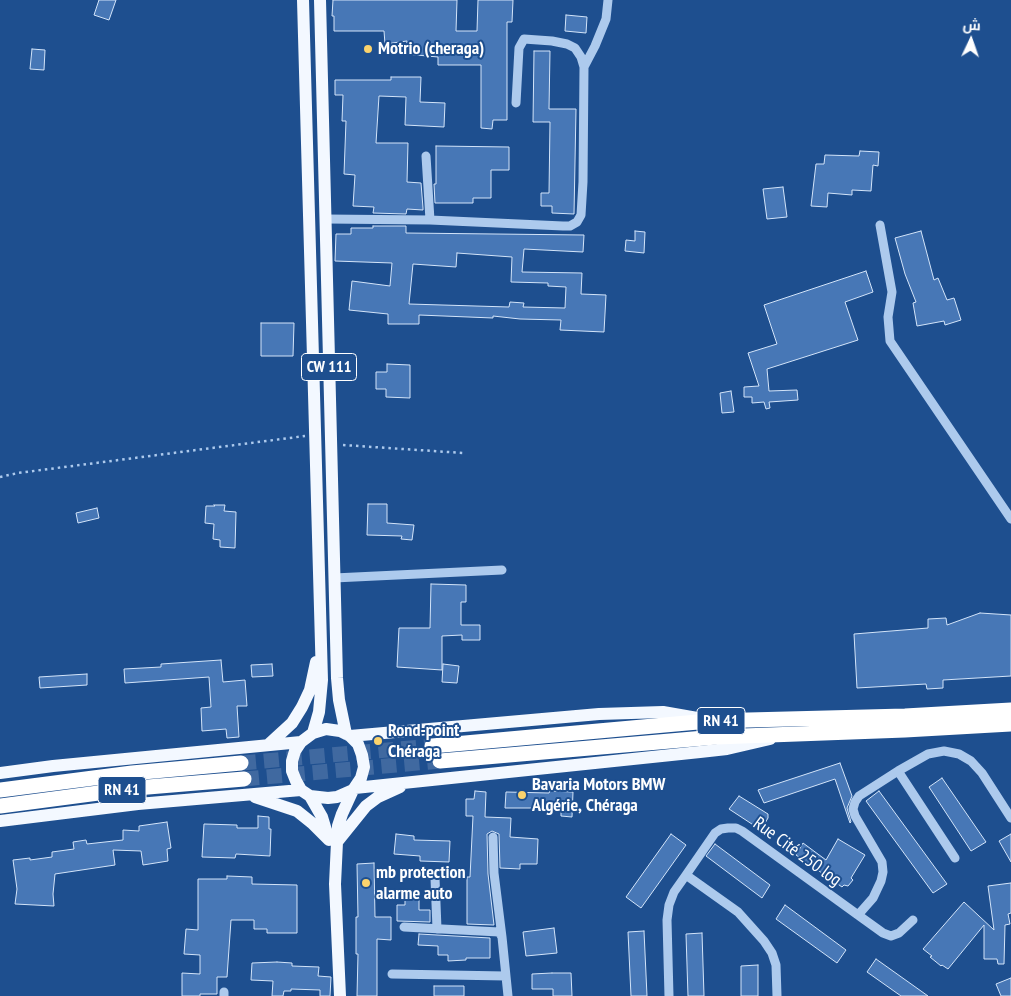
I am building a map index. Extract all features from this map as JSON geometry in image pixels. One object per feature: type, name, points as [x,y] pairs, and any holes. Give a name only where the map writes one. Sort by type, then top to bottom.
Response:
[{"type":"highway","name":"RN 41","points":[[432,746],[709,721],[906,716],[1011,710]]},
{"type":"highway","name":"RN 41","points":[[440,761],[674,740],[1011,724]]},
{"type":"highway","name":"RN 41","points":[[0,790],[132,773],[241,763]]},
{"type":"highway","name":"RN 41","points":[[0,806],[136,788],[244,778]]},
{"type":"main road","name":"CW 111","points":[[303,0],[316,434],[321,696],[313,733]]},
{"type":"main road","name":"CW 111","points":[[320,0],[337,690],[348,735]]},
{"type":"main road","points":[[268,745],[292,723],[307,699],[320,632]]},
{"type":"main road","points":[[348,735],[631,712],[676,713],[709,721]]},
{"type":"main road","points":[[333,841],[322,817],[296,781],[292,771],[295,751],[301,742],[313,733],[326,729],[340,731],[358,744],[364,766],[361,778],[342,814],[333,841],[340,996]]},
{"type":"main road","points":[[0,821],[138,804],[248,795],[306,793],[319,798],[337,797],[354,789],[410,782],[718,750],[747,745],[787,734]]},
{"type":"main road","points":[[0,773],[53,766],[301,742]]},
{"type":"main road","points":[[333,841],[366,806],[386,793],[410,782]]},
{"type":"main road","points":[[248,795],[296,811],[333,841]]},
{"type":"street","points":[[584,67],[606,19],[608,0]]},
{"type":"street","points":[[326,218],[430,220],[563,226],[570,226],[577,222],[581,214],[583,182],[584,67],[578,51],[567,44],[552,40],[524,39],[519,48],[516,103]]},
{"type":"street","points":[[426,156],[430,220]]},
{"type":"street","points":[[880,225],[892,292],[888,317],[890,341],[1011,519]]},
{"type":"street","points":[[334,578],[502,570]]},
{"type":"street","points":[[858,915],[874,898],[883,872],[882,862],[855,816],[853,809],[859,796],[898,771],[928,754],[944,752],[959,754],[971,761],[982,773],[1011,818]]},
{"type":"street","points":[[898,771],[955,858]]},
{"type":"street","name":"Rue Cité 250 log","points":[[669,996],[667,920],[669,905],[674,892],[716,833],[721,829],[736,828],[742,830],[883,933],[891,936],[899,933],[913,920]]},
{"type":"street","points":[[493,837],[494,872],[508,996]]},
{"type":"street","points":[[686,875],[738,912],[764,941],[772,953],[776,965],[777,996]]},
{"type":"street","points":[[435,878],[437,929]]},
{"type":"street","points":[[404,927],[499,932],[502,937]]},
{"type":"street","points":[[392,974],[506,976]]},
{"type":"path","points":[[0,477],[18,473],[316,434]]},
{"type":"path","points":[[331,444],[463,453]]},
{"type":"building","points":[[99,0],[116,0],[109,20],[94,15]]},
{"type":"building","points":[[333,0],[457,0],[456,31],[477,31],[478,0],[513,0],[512,22],[507,22],[507,120],[493,120],[492,129],[481,128],[481,65],[438,65],[438,57],[406,54],[407,41],[385,44],[384,31],[334,31],[334,16],[332,16]]},
{"type":"building","points":[[566,15],[587,17],[586,33],[565,31]]},
{"type":"building","points":[[32,49],[45,50],[44,70],[30,69]]},
{"type":"building","points":[[534,51],[550,51],[549,109],[576,109],[574,214],[552,213],[552,206],[541,206],[541,193],[549,193],[550,122],[533,122]]},
{"type":"building","points":[[391,77],[421,77],[420,102],[445,103],[444,127],[405,125],[406,97],[379,96],[376,143],[408,143],[407,182],[421,183],[423,210],[407,209],[406,214],[373,213],[374,207],[353,206],[355,175],[344,174],[346,121],[342,121],[343,95],[335,95],[335,80],[391,80]]},
{"type":"building","points":[[436,146],[509,147],[509,170],[491,170],[491,198],[473,198],[473,203],[435,203]]},
{"type":"building","points":[[860,151],[879,152],[878,166],[873,165],[871,191],[852,190],[852,195],[828,193],[827,207],[811,206],[816,164],[824,164],[825,155],[859,156]]},
{"type":"building","points":[[783,187],[787,217],[767,219],[763,189]]},
{"type":"building","points":[[373,226],[406,226],[406,233],[584,235],[583,252],[524,249],[522,272],[582,273],[581,294],[606,295],[604,332],[560,330],[561,320],[493,316],[493,318],[419,315],[419,324],[388,324],[388,314],[349,310],[352,281],[390,286],[392,263],[335,261],[336,234],[351,234],[351,228],[373,228]],"holes":[[[457,253],[512,257],[511,282],[548,283],[548,286],[566,287],[565,308],[523,307],[524,303],[510,302],[509,307],[409,304],[413,264],[456,267]]]},
{"type":"building","points":[[635,231],[645,232],[644,253],[625,251],[626,240],[635,241]]},
{"type":"building","points":[[921,231],[934,280],[938,278],[947,300],[954,298],[961,320],[945,325],[944,321],[917,326],[913,303],[916,302],[905,274],[895,238]]},
{"type":"building","points":[[866,271],[873,292],[845,302],[858,340],[767,369],[769,391],[797,390],[798,400],[769,402],[770,408],[766,409],[764,402],[752,403],[752,397],[744,397],[744,387],[759,386],[748,353],[777,344],[764,305]]},
{"type":"building","points":[[261,323],[294,323],[293,356],[261,356]]},
{"type":"building","points":[[387,364],[410,365],[410,398],[386,397],[386,389],[376,389],[376,372],[387,372]]},
{"type":"building","points":[[731,391],[734,412],[722,413],[720,393]]},
{"type":"building","points":[[368,504],[387,504],[387,523],[414,525],[412,540],[401,539],[402,536],[367,535]]},
{"type":"building","points":[[225,505],[224,511],[236,512],[235,548],[220,547],[220,540],[213,539],[214,524],[205,523],[206,506]]},
{"type":"building","points":[[97,508],[99,518],[78,523],[76,513]]},
{"type":"building","points":[[431,584],[466,585],[466,602],[461,602],[461,625],[480,625],[480,640],[462,640],[462,635],[442,636],[442,670],[397,667],[399,628],[430,628]]},
{"type":"building","points":[[980,613],[1011,615],[1011,676],[943,680],[943,688],[927,689],[926,684],[857,688],[854,634],[928,628],[928,619],[946,618],[947,625]]},
{"type":"building","points":[[221,660],[223,682],[245,680],[247,706],[237,706],[239,737],[227,738],[226,729],[202,731],[201,708],[211,707],[209,677],[125,683],[124,669],[161,667],[161,664]]},
{"type":"building","points":[[272,664],[273,676],[252,677],[251,665]]},
{"type":"building","points":[[443,664],[459,666],[457,683],[442,682]]},
{"type":"building","points":[[87,674],[87,685],[40,688],[39,677]]},
{"type":"building","points":[[840,763],[852,796],[847,808],[850,823],[835,779],[764,803],[758,790]]},
{"type":"building","points":[[942,778],[986,842],[971,851],[929,787]]},
{"type":"building","points":[[475,791],[486,792],[485,817],[511,818],[510,837],[538,839],[537,864],[520,864],[520,869],[500,868],[499,834],[492,831],[487,834],[488,874],[494,925],[467,924],[467,877],[470,877],[473,816],[466,816],[466,799],[474,799]]},
{"type":"building","points":[[550,791],[573,792],[572,817],[561,816],[561,808],[505,808],[506,792],[549,793]]},
{"type":"building","points":[[879,791],[947,884],[933,893],[866,801]]},
{"type":"building","points":[[739,796],[768,814],[768,818],[761,830],[729,809]]},
{"type":"building","points":[[258,816],[269,817],[269,829],[271,829],[270,856],[236,854],[235,858],[202,857],[204,824],[237,825],[237,828],[258,828]]},
{"type":"building","points":[[167,822],[171,848],[167,849],[168,861],[143,865],[141,851],[113,850],[115,865],[55,874],[54,906],[15,904],[17,889],[13,860],[52,857],[52,852],[74,849],[73,842],[86,840],[87,844],[123,840],[123,830],[139,831],[139,826]]},
{"type":"building","points":[[396,834],[414,836],[414,840],[450,841],[449,862],[420,861],[420,856],[394,854]]},
{"type":"building","points":[[671,834],[686,845],[641,908],[626,897]]},
{"type":"building","points":[[1011,834],[1011,862],[999,841]]},
{"type":"building","points":[[838,839],[865,855],[851,878],[853,880],[848,886],[844,885],[842,887],[796,855],[803,843],[826,860]]},
{"type":"building","points":[[715,844],[770,885],[762,898],[706,856]]},
{"type":"building","points":[[374,863],[375,917],[391,917],[391,940],[377,939],[377,996],[357,996],[357,864]]},
{"type":"building","points":[[227,876],[252,877],[252,884],[297,885],[297,933],[267,933],[267,929],[254,929],[254,920],[231,920],[227,977],[217,977],[217,994],[182,996],[182,973],[200,974],[200,955],[184,954],[186,929],[198,930],[198,879],[227,879]]},
{"type":"building","points":[[1011,883],[1011,913],[1008,914],[1010,924],[1005,925],[1004,964],[998,964],[997,959],[984,959],[984,925],[948,969],[941,966],[923,949],[964,902],[994,930],[988,886]]},
{"type":"building","points":[[405,892],[419,892],[419,910],[430,910],[430,922],[397,921],[397,905],[405,905]]},
{"type":"building","points":[[785,905],[846,950],[837,963],[776,919]]},
{"type":"building","points":[[554,928],[557,953],[526,956],[523,932]]},
{"type":"building","points":[[644,931],[647,996],[631,996],[628,932]]},
{"type":"building","points":[[702,933],[704,996],[688,996],[686,934]]},
{"type":"building","points":[[419,934],[490,938],[490,958],[466,958],[466,960],[448,961],[448,955],[438,955],[438,946],[418,945]]},
{"type":"building","points":[[876,959],[928,996],[901,996],[867,972]]},
{"type":"building","points":[[252,963],[292,963],[292,966],[319,967],[318,976],[331,977],[330,996],[320,996],[320,990],[291,989],[291,991],[284,991],[283,996],[272,996],[273,981],[251,980]]},
{"type":"building","points":[[758,965],[758,996],[741,996],[741,966]]},
{"type":"building","points":[[571,973],[572,996],[553,996],[553,989],[532,989],[532,974]]},
{"type":"building","points":[[1011,978],[1011,996],[1001,996],[996,984]]},
{"type":"building","points":[[434,986],[464,986],[464,996],[434,996]]},
{"type":"tunnel","points":[[241,763],[432,746]]},
{"type":"tunnel","points":[[244,779],[440,761]]},
{"type":"place","name":"Motrio (cheraga)","points":[[368,49]]},
{"type":"place","name":"Rond-point Chéraga","points":[[378,741]]},
{"type":"place","name":"Bavaria Motors BMW Algérie, Chéraga","points":[[522,795]]},
{"type":"place","name":"mb protection alarme auto","points":[[366,883]]}]
